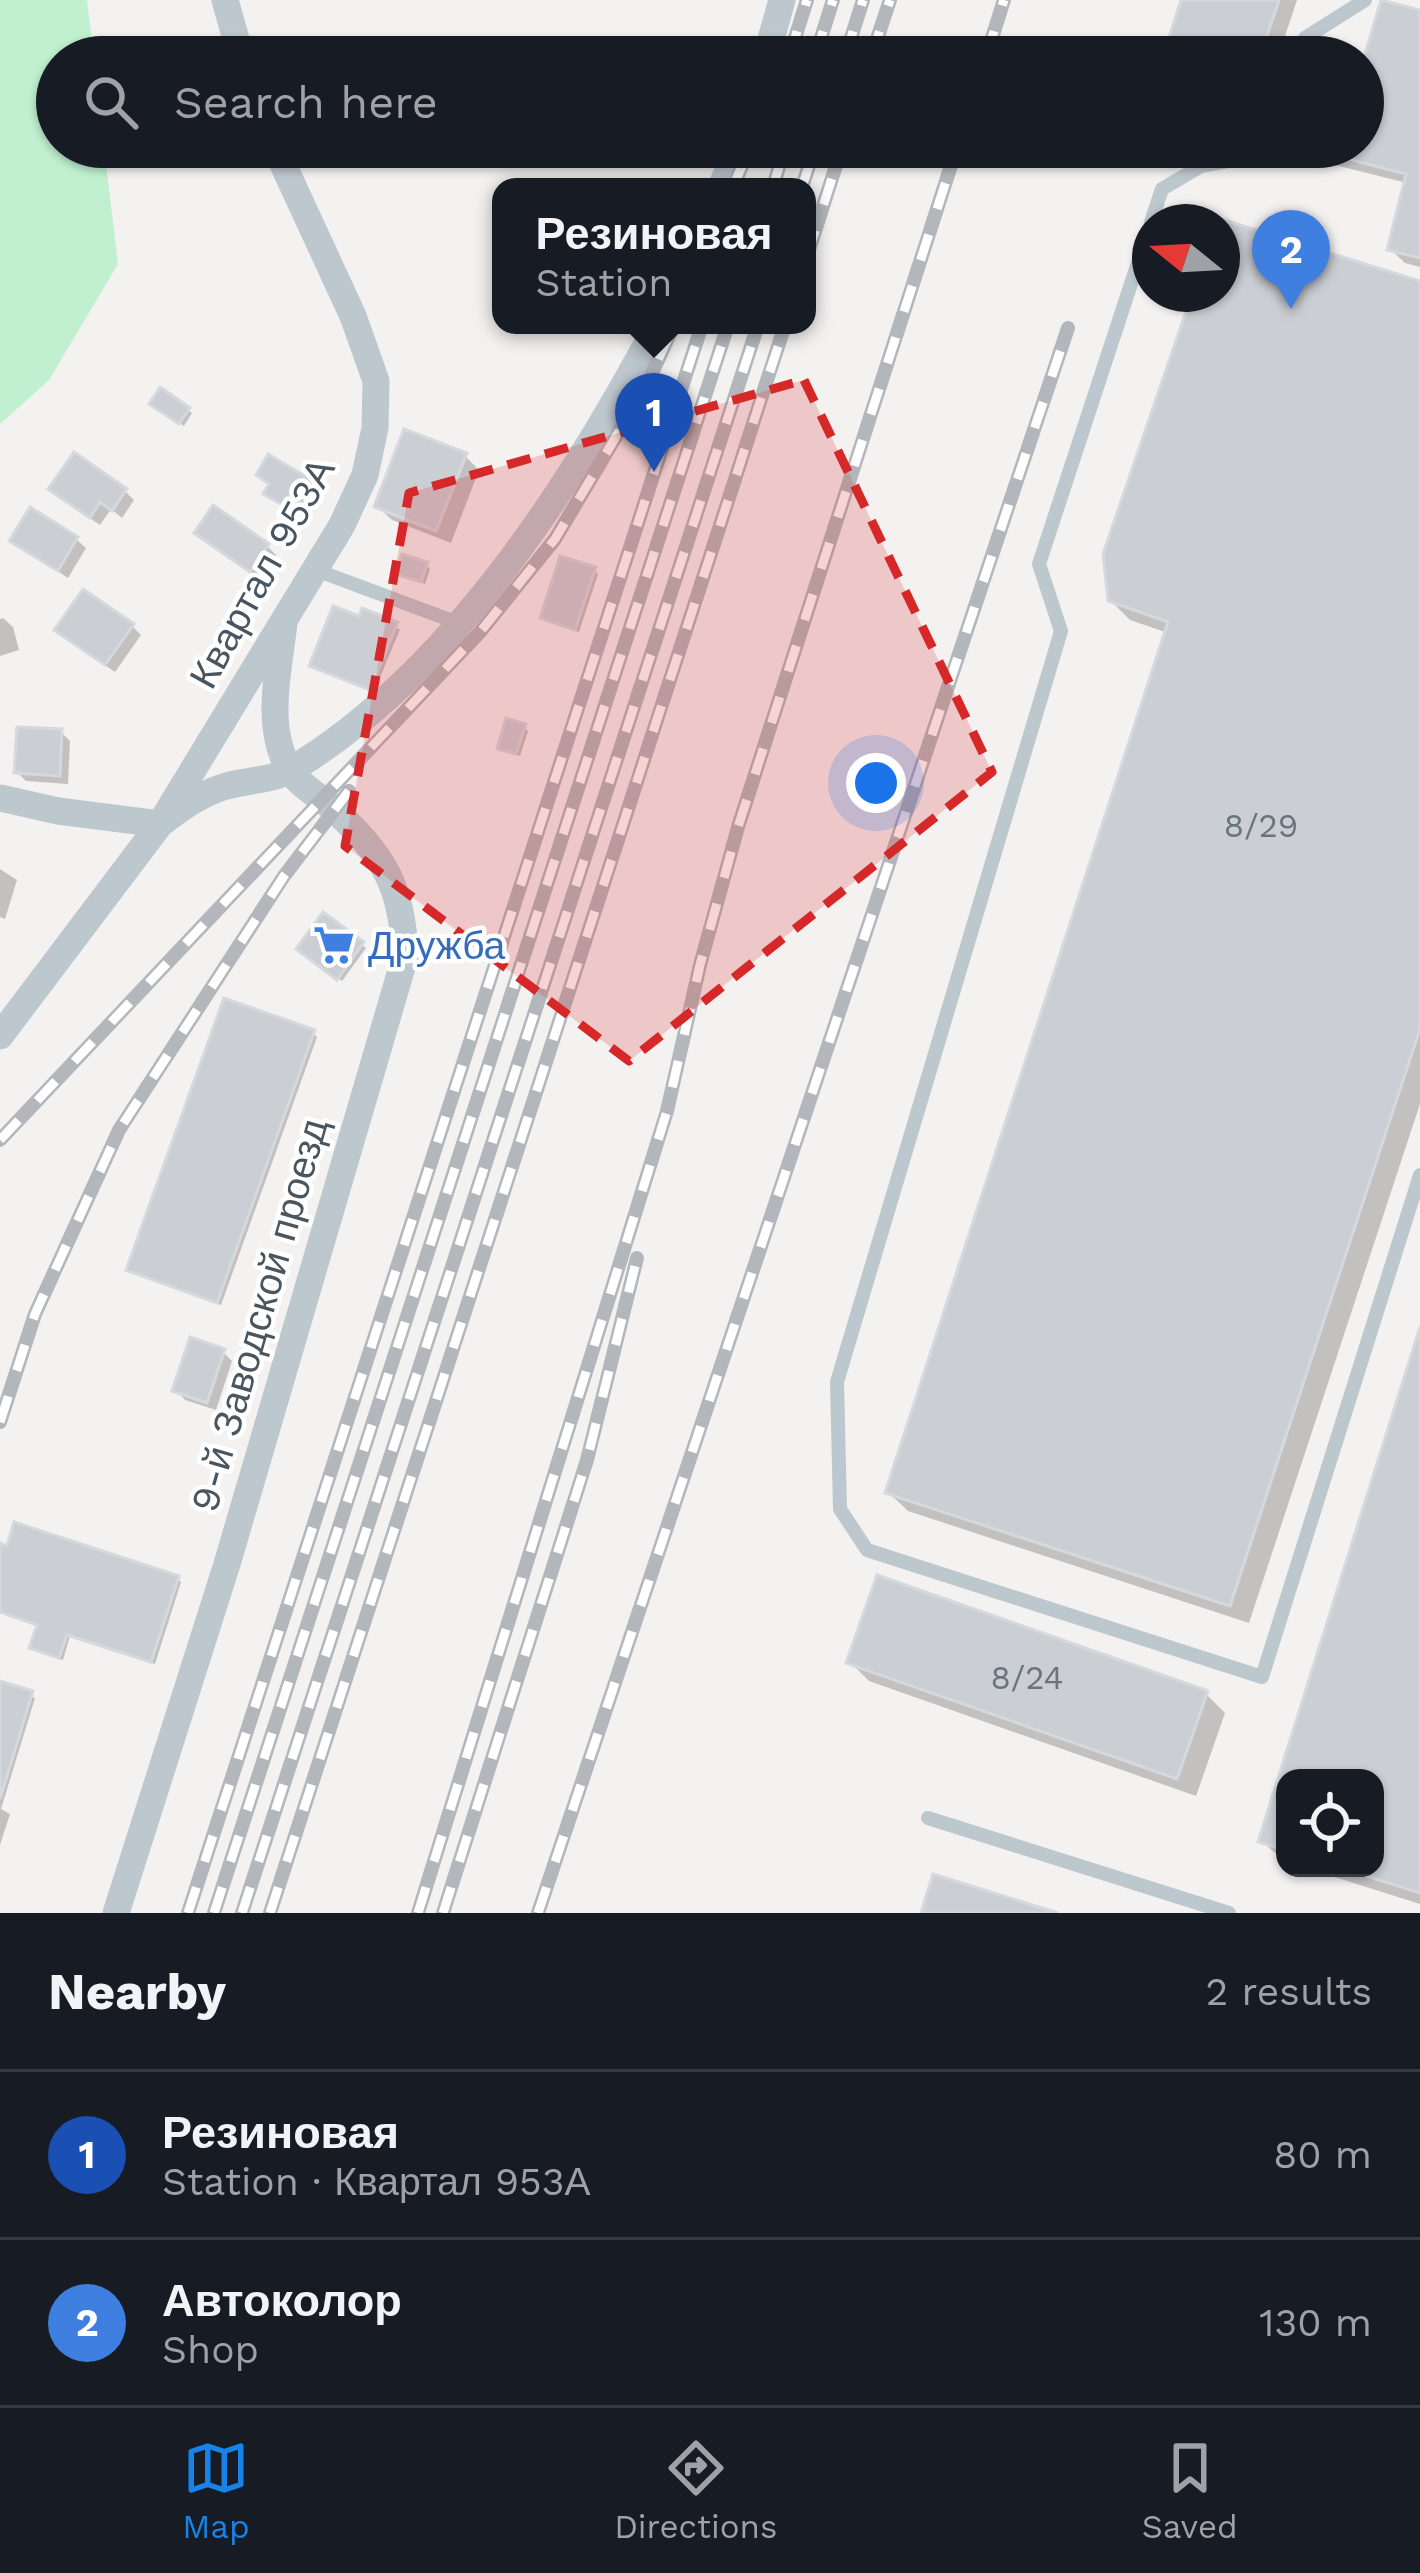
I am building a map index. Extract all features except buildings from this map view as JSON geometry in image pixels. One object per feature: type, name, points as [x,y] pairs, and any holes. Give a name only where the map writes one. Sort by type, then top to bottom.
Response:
[{"type":"street","points":[[225,0],[236,36]]},
{"type":"street","points":[[772,36],[782,0]]},
{"type":"street","name":"Квартал 953А","points":[[0,1036],[160,824],[316,570],[365,475],[376,428],[376,381],[353,316],[285,168]]},
{"type":"street","name":"Квартал 953А","points":[[160,824],[188,802],[223,787],[290,772],[380,704],[458,623],[542,520],[607,419],[652,334]]},
{"type":"street","points":[[284,623],[275,702],[277,736],[290,772]]},
{"type":"street","name":"9-й Заводской проезд","points":[[116,1913],[226,1564],[405,957],[402,907],[387,871],[345,820],[290,772]]},
{"type":"street","points":[[0,798],[160,824]]},
{"type":"lane","points":[[1309,36],[1365,0]]},
{"type":"lane","points":[[1157,204],[1162,189],[1198,168]]},
{"type":"lane","points":[[1132,282],[1039,563],[1061,632],[837,1382],[840,1509],[867,1550],[1262,1677],[1420,1175]]},
{"type":"lane","points":[[316,570],[458,623]]},
{"type":"lane","points":[[928,1818],[1229,1913]]},
{"type":"highlighted area","points":[[804,380],[992,772],[629,1061],[345,846],[409,493]]},
{"type":"green space","points":[[0,0],[87,0],[91,36],[36,36],[36,168],[107,168],[118,264],[49,380],[0,424]]},
{"type":"railway","points":[[796,36],[807,0]]},
{"type":"railway","points":[[822,36],[833,0]]},
{"type":"railway","points":[[852,36],[863,0]]},
{"type":"railway","points":[[878,36],[890,0]]},
{"type":"railway","points":[[993,36],[1004,0]]},
{"type":"railway","points":[[737,178],[741,168]]},
{"type":"railway","points":[[776,178],[779,168]]},
{"type":"railway","points":[[805,178],[808,168]]},
{"type":"railway","points":[[816,228],[835,168]]},
{"type":"railway","points":[[418,1913],[667,1111],[738,827],[950,168]]},
{"type":"railway","points":[[538,1913],[1068,328]]},
{"type":"railway","points":[[0,1140],[480,632],[555,539],[645,388],[670,334]]},
{"type":"railway","points":[[188,1913],[699,334]]},
{"type":"railway","points":[[214,1913],[725,334]]},
{"type":"railway","points":[[242,1913],[755,334]]},
{"type":"railway","points":[[270,1913],[782,334]]},
{"type":"railway","points":[[0,1422],[35,1314],[119,1130],[284,876],[349,791]]},
{"type":"railway","points":[[443,1913],[587,1460],[637,1258]]},
{"type":"place","name":"Автоколор","points":[[1291,309]]},
{"type":"place","name":"Резиновая","points":[[654,472]]},
{"type":"place","name":"Дружба","points":[[334,945]]}]
